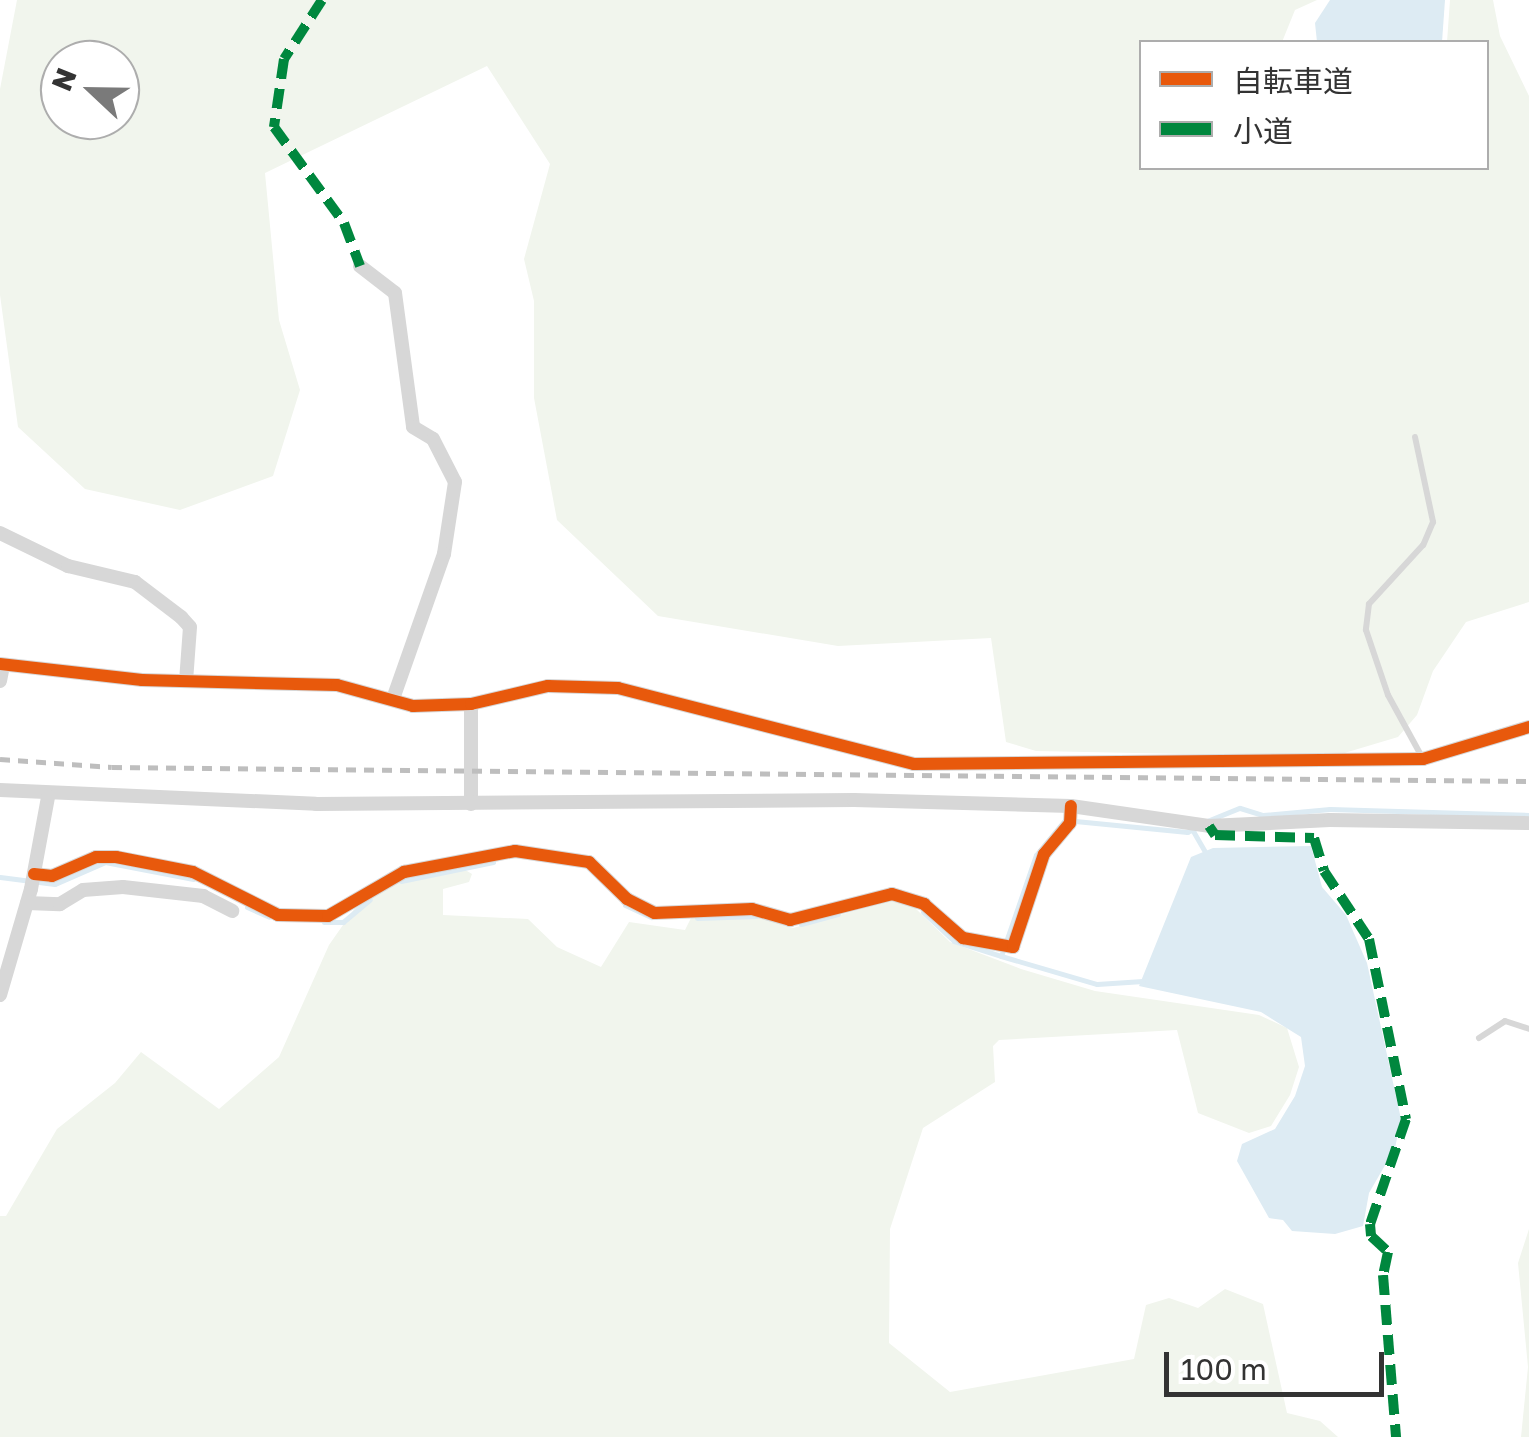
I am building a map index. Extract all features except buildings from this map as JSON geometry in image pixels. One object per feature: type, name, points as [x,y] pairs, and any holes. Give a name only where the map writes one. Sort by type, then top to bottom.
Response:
[{"type":"street","points":[[360,266],[395,293],[412,427],[433,439],[454,482],[444,554],[393,699]]},
{"type":"street","points":[[0,533],[68,566],[134,582],[181,617],[190,627],[186,681]]},
{"type":"street","points":[[0,680],[1,664],[186,681],[338,685],[413,706],[471,704],[548,686],[618,688],[914,764],[1422,758],[1529,727]]},
{"type":"street","points":[[471,704],[471,804]]},
{"type":"street","points":[[0,790],[48,797],[471,804],[854,800],[1201,825],[1529,823]]},
{"type":"street","points":[[0,995],[31,887],[48,797]]},
{"type":"street","points":[[31,887],[96,857],[116,857],[193,872],[278,915],[328,916],[404,872],[515,850],[598,867],[628,899],[655,912],[752,909],[804,919],[892,894],[924,904],[951,933],[1005,946],[1044,854],[1071,816]]},
{"type":"street","points":[[31,887],[60,904],[83,890],[123,887],[202,896],[232,911]]},
{"type":"lane","points":[[1415,437],[1433,522],[1423,546],[1369,604],[1366,630],[1388,695],[1422,758]]},
{"type":"lane","points":[[1478,1038],[1505,1021],[1529,1028]]},
{"type":"shaded area","points":[[17,0],[1317,0],[1295,10],[1283,40],[1139,40],[1139,170],[1489,170],[1489,40],[1447,40],[1450,0],[1493,0],[1500,36],[1529,96],[1529,602],[1466,622],[1433,671],[1417,715],[1398,737],[1331,757],[1036,751],[1006,742],[991,638],[838,646],[658,616],[557,520],[534,398],[534,301],[524,259],[550,164],[487,66],[265,173],[279,320],[300,390],[273,476],[180,510],[85,489],[18,427],[0,295],[0,89]]},
{"type":"shaded area","points":[[1330,0],[1445,0],[1442,40],[1317,40],[1315,23]]},
{"type":"shaded area","points":[[1311,846],[1322,887],[1346,915],[1367,963],[1401,1119],[1395,1148],[1369,1193],[1363,1226],[1335,1234],[1292,1231],[1283,1220],[1269,1218],[1237,1161],[1242,1144],[1275,1129],[1295,1096],[1305,1066],[1301,1037],[1261,1012],[1139,986],[1191,857],[1213,848]]},
{"type":"shaded area","points":[[462,868],[472,874],[469,882],[443,889],[443,915],[528,919],[557,947],[601,967],[629,922],[685,930],[692,916],[753,915],[793,928],[890,901],[913,906],[950,942],[1021,969],[1095,991],[1259,1015],[1287,1028],[1299,1067],[1290,1095],[1271,1126],[1249,1133],[1198,1113],[1177,1030],[999,1040],[993,1046],[995,1082],[923,1128],[890,1229],[889,1343],[950,1392],[1134,1359],[1146,1305],[1169,1298],[1198,1308],[1225,1289],[1263,1304],[1287,1413],[1320,1421],[1338,1437],[0,1437],[0,1216],[6,1216],[57,1129],[115,1083],[141,1052],[219,1109],[279,1057],[329,945],[357,905],[400,876]]},
{"type":"shaded area","points":[[1529,1229],[1529,1437],[1521,1437],[1528,1367],[1518,1263]]},
{"type":"waterway","points":[[1207,821],[1240,808],[1263,815],[1330,809],[1529,815]]},
{"type":"waterway","points":[[923,912],[954,941],[1001,956],[1036,855],[1065,820],[1187,832],[1198,827]]},
{"type":"waterway","points":[[1193,831],[1205,852]]},
{"type":"waterway","points":[[0,877],[55,884],[105,862],[193,879]]},
{"type":"waterway","points":[[401,881],[493,862]]},
{"type":"waterway","points":[[324,922],[343,922],[370,899]]},
{"type":"waterway","points":[[625,905],[651,917]]},
{"type":"waterway","points":[[247,907],[269,917]]},
{"type":"waterway","points":[[801,924],[838,914]]},
{"type":"waterway","points":[[697,918],[756,916]]},
{"type":"waterway","points":[[1001,956],[1097,984],[1143,981]]},
{"type":"railway","points":[[0,759],[112,767],[1529,781]]},
{"type":"marked path","points":[[322,0],[284,59],[274,127],[344,223],[360,266]]},
{"type":"marked path","points":[[1209,826],[1215,835],[1314,838],[1324,871],[1369,939],[1406,1119],[1370,1224],[1371,1236],[1388,1252],[1383,1275],[1396,1437]]},
{"type":"cycle path","points":[[0,664],[142,680],[337,685],[413,706],[471,704],[548,686],[618,688],[914,764],[1423,759],[1529,727]]},
{"type":"cycle path","points":[[34,874],[52,876],[96,857],[116,857],[193,872],[278,915],[328,916],[404,872],[515,851],[589,862],[627,899],[655,913],[752,909],[790,920],[892,894],[924,904],[963,938],[1013,947],[1044,854],[1070,823],[1071,806]]}]
